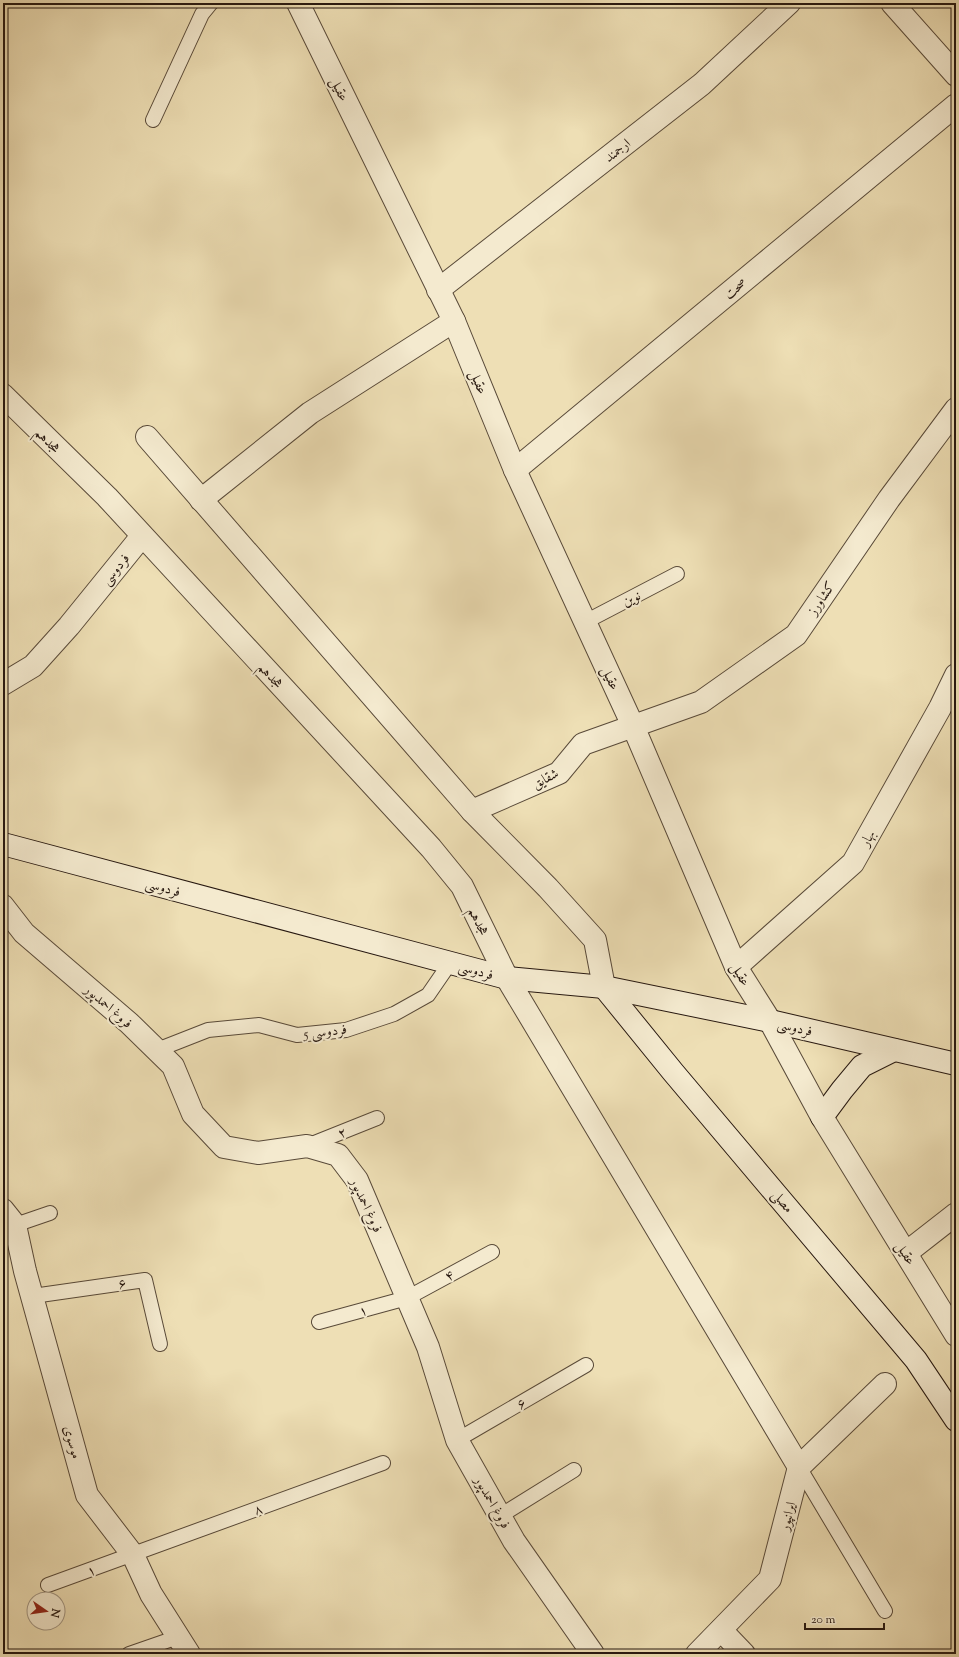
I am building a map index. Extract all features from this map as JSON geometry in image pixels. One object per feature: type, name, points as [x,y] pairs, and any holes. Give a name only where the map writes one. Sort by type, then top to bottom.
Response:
[{"type":"street","name":"عقیل","points":[[298,3],[454,321],[515,470],[633,726],[736,968],[770,1021],[822,1117],[956,1335]]},
{"type":"street","name":"ارجمند","points":[[438,290],[702,84],[789,3]]},
{"type":"street","points":[[892,3],[956,75]]},
{"type":"street","name":"صحت","points":[[515,470],[956,105]]},
{"type":"street","points":[[201,500],[310,413],[454,321]]},
{"type":"street","name":"هجدهم","points":[[3,395],[106,497],[431,848],[462,886],[507,978],[799,1467]]},
{"type":"street","name":"کشاورز","points":[[633,726],[701,702],[796,635],[889,499],[956,409]]},
{"type":"street","points":[[147,437],[472,811],[548,888],[595,940],[604,987]]},
{"type":"street","name":"فردوسی","points":[[3,684],[33,666],[69,626],[142,536]]},
{"type":"street","name":"بهار","points":[[736,968],[853,863],[940,708],[956,675]]},
{"type":"street","name":"شقایق","points":[[472,811],[559,773],[583,744],[633,726]]},
{"type":"street","name":"فردوسی","points":[[3,844],[507,978],[604,987],[770,1021],[956,1064]]},
{"type":"street","name":"فروغ احمدپور","points":[[3,906],[24,933],[129,1023],[173,1066],[193,1114],[224,1147],[258,1153],[307,1146],[338,1155],[358,1180],[428,1347],[457,1440],[514,1540],[593,1654]]},
{"type":"street","name":"مصلی","points":[[604,987],[673,1072],[916,1360],[956,1420]]},
{"type":"street","points":[[822,1117],[862,1066],[894,1050]]},
{"type":"street","points":[[906,1253],[956,1214]]},
{"type":"street","name":"موسوی","points":[[9,1217],[26,1271],[87,1495],[133,1554],[151,1594],[184,1646]]},
{"type":"street","points":[[799,1467],[885,1384]]},
{"type":"street","name":"ایرانپور","points":[[697,1654],[770,1579],[799,1467]]},
{"type":"street","points":[[721,1630],[744,1654]]},
{"type":"lane","points":[[153,120],[202,14],[211,3]]},
{"type":"lane","name":"نوین","points":[[585,622],[677,574]]},
{"type":"lane","name":"5 فردوسی","points":[[157,1050],[208,1030],[259,1025],[297,1035],[346,1030],[394,1014],[428,995],[450,963]]},
{"type":"lane","name":"۲","points":[[307,1146],[377,1118]]},
{"type":"lane","points":[[9,1217],[50,1212]]},
{"type":"lane","name":"۴","points":[[407,1298],[492,1252]]},
{"type":"lane","name":"۶","points":[[33,1296],[145,1280],[160,1344]]},
{"type":"lane","name":"۱","points":[[319,1322],[407,1298]]},
{"type":"lane","name":"۶","points":[[457,1440],[586,1365]]},
{"type":"lane","name":"۸","points":[[133,1554],[383,1463]]},
{"type":"lane","points":[[799,1467],[885,1610]]},
{"type":"lane","points":[[500,1516],[574,1470]]},
{"type":"lane","name":"۱","points":[[48,1585],[133,1554]]},
{"type":"lane","points":[[129,1654],[184,1646]]}]
